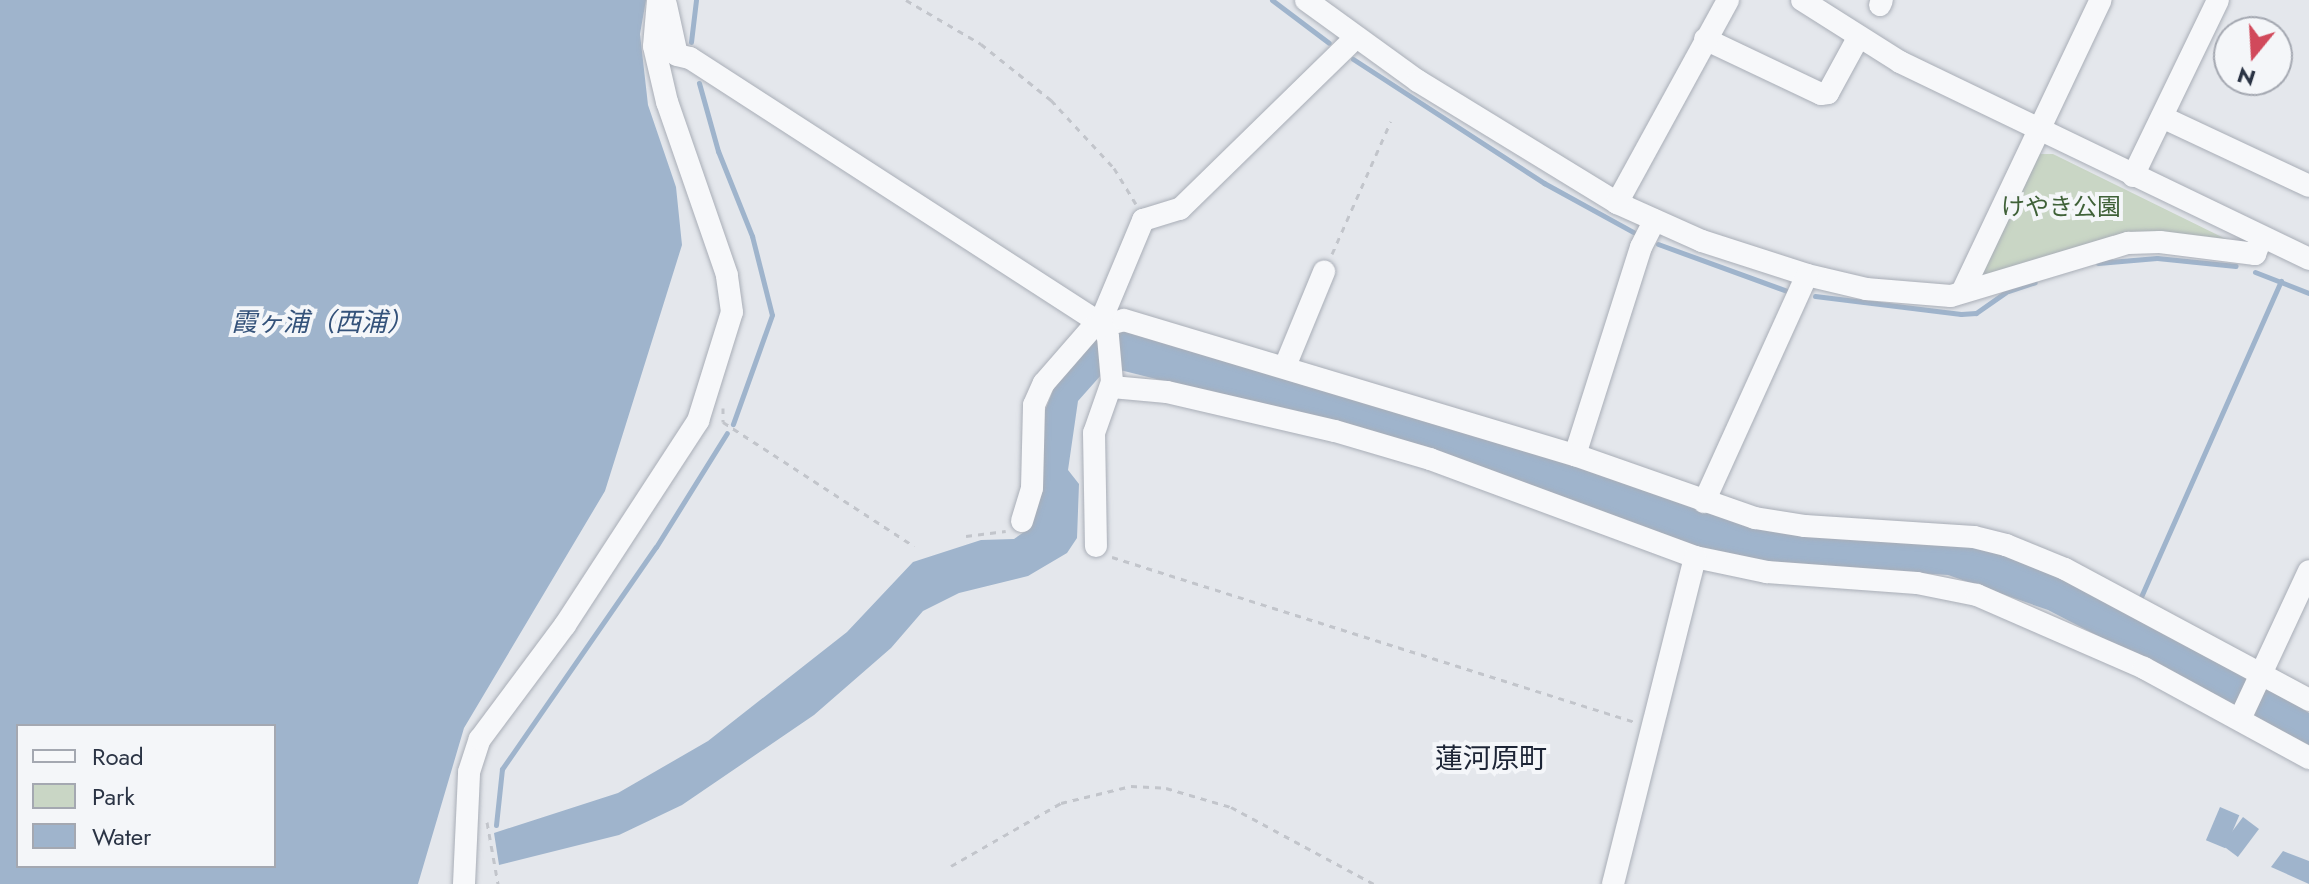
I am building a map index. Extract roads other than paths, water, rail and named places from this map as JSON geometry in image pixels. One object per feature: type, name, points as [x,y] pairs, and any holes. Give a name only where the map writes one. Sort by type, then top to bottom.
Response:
[{"type":"street","points":[[464,884],[469,772],[480,739],[565,625],[694,428],[732,312],[727,275],[660,75],[654,46],[658,0]]},
{"type":"street","points":[[665,0],[677,55],[690,58],[1104,330]]},
{"type":"street","points":[[1306,0],[1355,38],[1617,203],[1655,220],[1807,275],[1909,295],[1951,296],[1963,290],[1984,289],[2088,252],[2128,243],[2160,242],[2255,254],[2262,237]]},
{"type":"street","points":[[1617,203],[1728,0]]},
{"type":"street","points":[[1802,0],[1858,38],[2039,130],[2309,259]]},
{"type":"street","points":[[1963,290],[2101,0]]},
{"type":"street","points":[[2133,176],[2218,0]]},
{"type":"street","points":[[1096,546],[1094,433],[1112,380],[1104,330],[1143,220],[1180,209],[1355,38]]},
{"type":"street","points":[[1705,39],[1821,94],[1828,93],[1858,38]]},
{"type":"street","points":[[2162,117],[2309,186]]},
{"type":"street","points":[[1575,455],[1641,247],[1655,220]]},
{"type":"street","points":[[1286,364],[1324,272]]},
{"type":"street","points":[[1704,502],[1807,275]]},
{"type":"street","points":[[1022,521],[1032,488],[1034,405],[1077,343],[1124,320],[1286,364],[1575,455],[1704,502],[1792,525],[1974,537],[2006,545],[2065,569],[2309,700]]},
{"type":"street","points":[[1112,380],[1335,431],[1430,459],[1695,557],[1767,572],[1917,583],[1977,595],[2061,628],[2242,716],[2309,758]]},
{"type":"street","points":[[1613,884],[1695,557]]},
{"type":"street","points":[[2242,716],[2309,571]]},
{"type":"water","name":"霞ヶ浦（西浦）","points":[[0,0],[646,0],[640,34],[648,105],[676,187],[682,245],[605,491],[464,728],[418,884],[0,884]]},
{"type":"water","points":[[1119,327],[1323,382],[1716,513],[1960,542],[2037,564],[2250,675],[2309,713],[2309,745],[2048,610],[1948,575],[1789,565],[1726,555],[1663,539],[1425,446],[1120,370],[1102,374],[1078,401],[1068,470],[1079,484],[1077,538],[1067,553],[1028,576],[959,593],[923,611],[891,648],[814,715],[682,805],[619,835],[499,865],[494,833],[618,793],[708,741],[847,632],[913,562],[981,540],[1014,539],[1027,530],[1042,493],[1044,413],[1056,383],[1100,334]]},
{"type":"water","points":[[2220,807],[2239,815],[2225,848],[2206,840]]},
{"type":"water","points":[[2243,817],[2259,829],[2238,857],[2222,845]]},
{"type":"water","points":[[2283,851],[2309,861],[2309,884],[2271,867]]},
{"type":"waterway","points":[[691,42],[696,0]]},
{"type":"waterway","points":[[1272,0],[1329,43]]},
{"type":"waterway","points":[[1353,59],[1544,183],[1633,232]]},
{"type":"waterway","points":[[699,83],[718,151],[752,236],[772,315],[733,424]]},
{"type":"waterway","points":[[1658,244],[1787,291]]},
{"type":"waterway","points":[[2098,263],[2157,258],[2236,266]]},
{"type":"waterway","points":[[2255,272],[2309,293]]},
{"type":"waterway","points":[[2140,599],[2281,281]]},
{"type":"waterway","points":[[1815,296],[1961,314],[1976,313],[2008,291],[2035,282]]},
{"type":"waterway","points":[[496,825],[502,769],[656,547],[727,433]]},
{"type":"district","name":"蓮河原町","points":[[1491,759]]},
{"type":"park label","name":"けやき公園","points":[[2061,207]]}]
